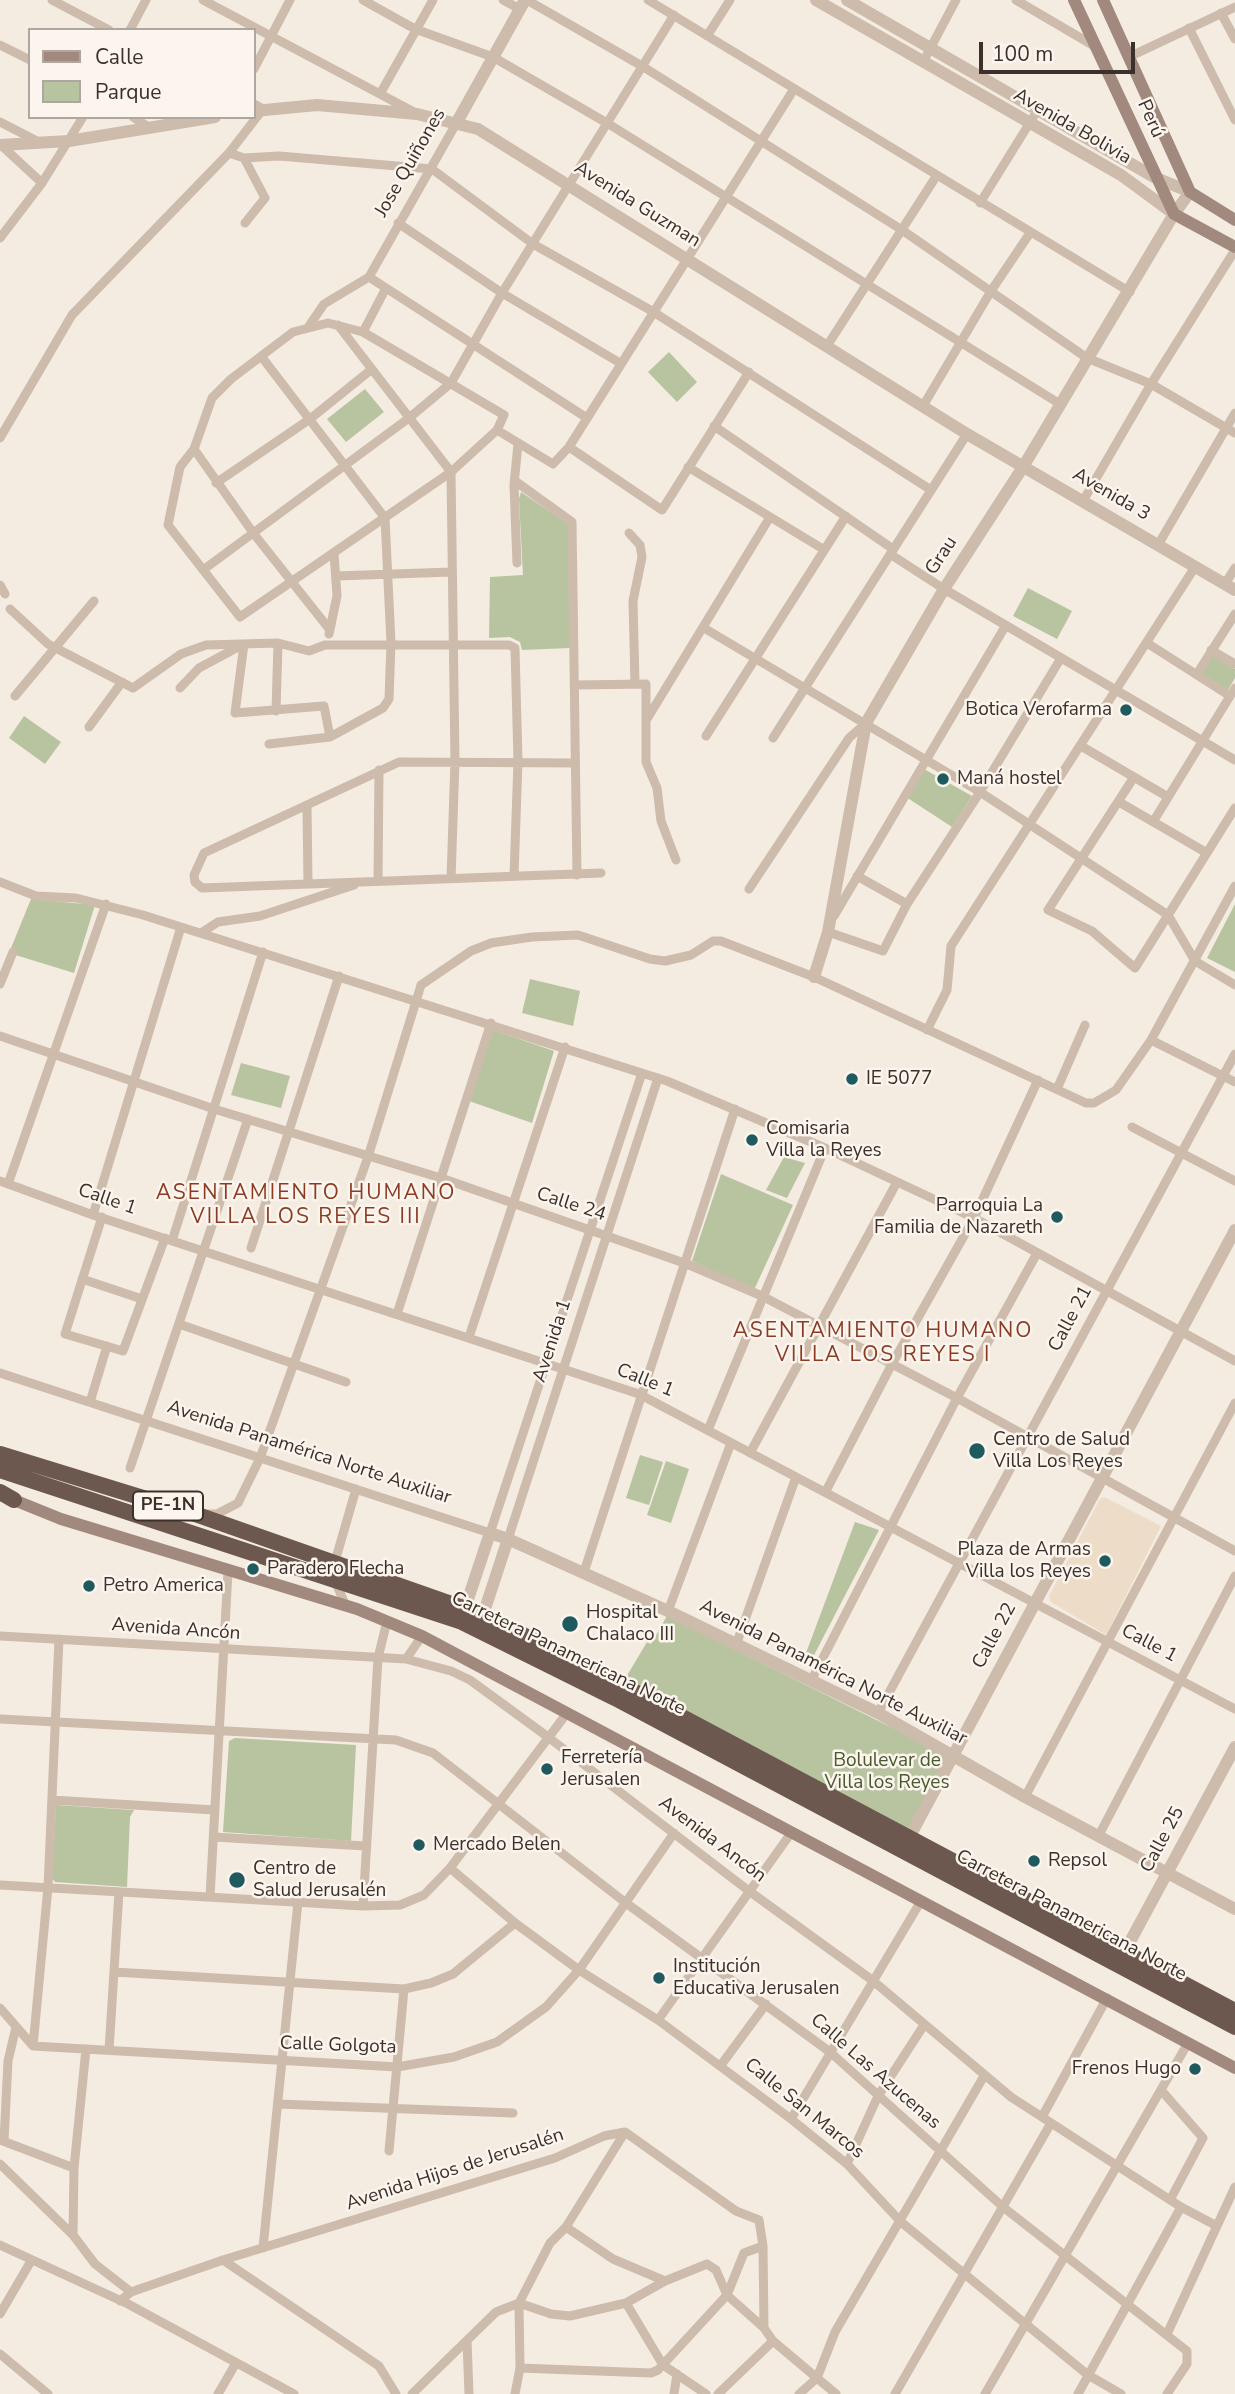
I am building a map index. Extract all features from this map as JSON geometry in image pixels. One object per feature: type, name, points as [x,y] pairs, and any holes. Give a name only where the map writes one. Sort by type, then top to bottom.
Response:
[{"type":"highway","name":"Carretera Panamericana Norte","points":[[0,1454],[195,1514],[478,1629],[615,1698],[1235,2027]]},
{"type":"highway","name":"Carretera Panamericana Norte","points":[[0,1470],[483,1615],[622,1685],[1235,2011]]},
{"type":"main road","name":"Perú","points":[[1074,0],[1154,177],[1174,214]]},
{"type":"main road","name":"Perú","points":[[1103,0],[1131,56],[1191,192]]},
{"type":"main road","name":"Avenida Bolivia","points":[[1191,192],[1235,220]]},
{"type":"main road","name":"Avenida Bolivia","points":[[1174,214],[1235,248]]},
{"type":"main road","points":[[5,1496],[61,1519],[346,1606],[422,1636],[1235,2068]]},
{"type":"street","points":[[52,0],[105,28]]},
{"type":"street","points":[[131,28],[146,0]]},
{"type":"street","points":[[203,0],[256,28]]},
{"type":"street","points":[[256,65],[290,0]]},
{"type":"street","points":[[363,0],[415,29],[493,57],[607,122],[1060,404]]},
{"type":"street","points":[[380,94],[433,0]]},
{"type":"street","points":[[502,0],[524,3],[642,66],[902,230],[1087,358],[1151,384],[1231,431]]},
{"type":"street","points":[[648,0],[1130,292]]},
{"type":"street","points":[[707,36],[730,0]]},
{"type":"street","name":"Avenida Bolivia","points":[[816,0],[1029,125],[1121,175],[1174,214]]},
{"type":"street","name":"Avenida Bolivia","points":[[847,0],[1154,177],[1191,192]]},
{"type":"street","points":[[923,62],[956,0]]},
{"type":"street","points":[[1016,0],[1097,47]]},
{"type":"street","points":[[1131,56],[1235,6],[1232,0]]},
{"type":"street","name":"Jose Quiñones","points":[[369,277],[524,3]]},
{"type":"street","points":[[1221,13],[1235,39]]},
{"type":"street","points":[[203,570],[409,418],[451,383],[502,293],[674,15]]},
{"type":"street","points":[[256,28],[417,114]]},
{"type":"street","points":[[1189,28],[1231,106],[1235,120]]},
{"type":"street","points":[[0,45],[28,59]]},
{"type":"street","points":[[497,430],[552,464],[569,447],[794,89]]},
{"type":"street","name":"Avenida Guzman","points":[[257,108],[317,105],[417,114],[478,129],[967,434]]},
{"type":"street","points":[[980,203],[1037,111]]},
{"type":"street","points":[[0,238],[42,183],[82,119]]},
{"type":"street","points":[[136,119],[150,128]]},
{"type":"street","points":[[1,145],[69,141],[203,119]]},
{"type":"street","points":[[0,438],[72,315],[229,153],[250,119]]},
{"type":"street","points":[[0,122],[44,144]]},
{"type":"street","points":[[1,145],[42,183]]},
{"type":"street","points":[[229,153],[244,158],[279,156],[432,169],[533,244],[652,311],[931,490]]},
{"type":"street","points":[[244,158],[265,198],[245,223]]},
{"type":"street","points":[[827,345],[937,175]]},
{"type":"street","name":"Grau","points":[[814,977],[829,928],[866,723],[944,589],[1023,467],[1087,358],[1130,292],[1174,214],[1191,192]]},
{"type":"street","points":[[398,223],[502,293],[620,363]]},
{"type":"street","points":[[923,406],[963,344],[990,291],[1030,233]]},
{"type":"street","points":[[1083,501],[1235,248]]},
{"type":"street","points":[[309,326],[324,304],[369,277],[471,346],[587,418]]},
{"type":"street","points":[[363,332],[386,288]]},
{"type":"street","points":[[338,325],[450,472],[455,761],[451,879]]},
{"type":"street","points":[[338,325],[363,332],[504,415],[497,430],[450,472],[240,617],[168,525],[180,467],[194,449],[212,398],[293,331],[309,326],[338,325]]},
{"type":"street","points":[[261,356],[385,518],[391,643],[389,699],[383,708],[330,737],[269,744]]},
{"type":"street","points":[[216,483],[310,419],[372,369]]},
{"type":"street","points":[[569,447],[662,510],[749,372]]},
{"type":"street","points":[[1158,545],[1231,431],[1235,413]]},
{"type":"street","points":[[714,426],[846,516],[944,589],[1235,760]]},
{"type":"street","points":[[773,738],[967,434]]},
{"type":"street","name":"Avenida 3","points":[[967,434],[1230,587]]},
{"type":"street","points":[[517,563],[514,481],[518,444]]},
{"type":"street","points":[[194,449],[254,534],[330,631]]},
{"type":"street","points":[[688,467],[823,549]]},
{"type":"street","points":[[514,481],[572,522],[577,875]]},
{"type":"street","points":[[706,736],[846,516]]},
{"type":"street","points":[[646,720],[769,517]]},
{"type":"street","points":[[629,533],[640,545],[642,557],[633,601],[635,684]]},
{"type":"street","points":[[325,645],[337,596],[334,553]]},
{"type":"street","points":[[927,1030],[947,990],[951,946],[1195,566]]},
{"type":"street","points":[[1230,587],[1235,568]]},
{"type":"street","points":[[336,576],[452,572]]},
{"type":"street","points":[[0,585],[5,594]]},
{"type":"street","points":[[15,696],[94,601]]},
{"type":"street","points":[[10,609],[48,644],[133,688],[181,654],[194,648],[278,643],[309,651],[325,645],[391,643],[509,645],[515,648],[518,761],[514,876]]},
{"type":"street","points":[[1197,674],[1235,614]]},
{"type":"street","points":[[1006,625],[925,758],[829,928],[883,951],[907,904],[980,792],[1061,658]]},
{"type":"street","points":[[704,628],[756,656],[925,758],[1084,858],[1168,915],[1195,961],[1235,985]]},
{"type":"street","points":[[276,711],[278,643]]},
{"type":"street","points":[[1147,643],[1197,674],[1233,692],[1153,822]]},
{"type":"street","points":[[244,644],[235,713],[324,706],[330,737]]},
{"type":"street","points":[[180,688],[199,668],[244,644]]},
{"type":"street","points":[[1211,650],[1235,664]]},
{"type":"street","points":[[89,727],[122,682]]},
{"type":"street","points":[[574,685],[646,684],[646,762],[657,788],[661,821],[676,860]]},
{"type":"street","points":[[749,889],[849,738],[866,723]]},
{"type":"street","points":[[1081,746],[1168,797]]},
{"type":"street","points":[[575,763],[399,762],[204,853],[194,875],[195,882],[202,888],[601,873]]},
{"type":"street","points":[[378,881],[379,770]]},
{"type":"street","points":[[1134,777],[1048,910],[1092,931],[1135,968],[1235,808]]},
{"type":"street","points":[[1119,802],[1207,853]]},
{"type":"street","points":[[307,805],[308,883]]},
{"type":"street","points":[[857,876],[907,904]]},
{"type":"street","points":[[201,933],[218,922],[260,916],[365,881]]},
{"type":"street","points":[[0,882],[36,895],[76,898],[106,904],[492,1023],[658,1078],[825,1148],[974,1218],[1036,1255],[1181,1330],[1235,1362]]},
{"type":"street","points":[[195,1514],[217,1514],[232,1509],[242,1497],[260,1458],[368,1157],[421,985],[433,974],[491,943],[532,937],[578,935],[650,960],[665,961],[691,955],[713,941],[721,940],[814,977],[1086,1102],[1103,1100],[1116,1090],[1151,1040],[1235,886]]},
{"type":"street","points":[[4,1182],[53,1055],[106,904]]},
{"type":"street","points":[[181,927],[65,1334],[123,1351],[142,1299],[169,1240],[214,1109],[263,952]]},
{"type":"street","points":[[0,984],[13,952]]},
{"type":"street","points":[[251,1248],[339,976]]},
{"type":"street","points":[[397,1314],[492,1023]]},
{"type":"street","points":[[1056,1089],[1085,1025]]},
{"type":"street","name":"Calle 24","points":[[0,1036],[214,1109],[441,1178],[687,1264],[762,1296],[820,1326],[957,1398],[1235,1552]]},
{"type":"street","points":[[1151,1040],[1235,1082]]},
{"type":"street","points":[[469,1337],[565,1047]]},
{"type":"street","name":"Calle 21","points":[[878,1713],[1235,1054]]},
{"type":"street","name":"Avenida 1","points":[[465,1608],[642,1073]]},
{"type":"street","name":"Avenida 1","points":[[483,1615],[658,1078]]},
{"type":"street","points":[[826,1491],[892,1364],[974,1218],[1038,1080]]},
{"type":"street","points":[[584,1572],[687,1264],[735,1109]]},
{"type":"street","points":[[130,1468],[248,1119]]},
{"type":"street","points":[[1132,1127],[1235,1181]]},
{"type":"street","points":[[708,1430],[825,1148]]},
{"type":"street","name":"Calle 1","points":[[4,1182],[97,1216],[643,1396],[1235,1709]]},
{"type":"street","points":[[751,1453],[897,1182]]},
{"type":"street","name":"Calle 22","points":[[909,1838],[1235,1230]]},
{"type":"street","points":[[811,1681],[957,1398],[1036,1255]]},
{"type":"street","points":[[82,1279],[142,1299]]},
{"type":"street","points":[[179,1324],[346,1382]]},
{"type":"street","points":[[90,1402],[107,1346]]},
{"type":"street","name":"Avenida Panamérica Norte Auxiliar","points":[[0,1373],[508,1539],[668,1611],[878,1713],[954,1754],[1025,1797],[1235,1909]]},
{"type":"street","points":[[1025,1797],[1235,1403]]},
{"type":"street","points":[[668,1611],[731,1443]]},
{"type":"street","points":[[736,1645],[796,1477]]},
{"type":"street","points":[[346,1606],[334,1571],[356,1489]]},
{"type":"street","points":[[210,1896],[228,1572]]},
{"type":"street","points":[[1099,1835],[1235,1576]]},
{"type":"street","points":[[363,1906],[378,1658],[387,1622]]},
{"type":"street","name":"Avenida Ancón","points":[[0,1636],[225,1651],[406,1659],[430,1663],[470,1679],[749,1891],[872,1980],[984,2076],[1170,2200],[1217,2226]]},
{"type":"street","points":[[406,1659],[422,1636]]},
{"type":"street","points":[[33,2046],[48,1887],[59,1639]]},
{"type":"street","points":[[0,1885],[363,1906],[400,1905],[414,1900],[432,1888],[450,1868],[567,1713]]},
{"type":"street","name":"Calle Las Azucenas","points":[[0,1719],[396,1740],[433,1753],[626,1903],[830,2052],[1003,2207],[1187,2351],[1186,2364],[1167,2394]]},
{"type":"street","name":"Calle 25","points":[[1125,1951],[1235,1747]]},
{"type":"street","points":[[52,1800],[215,1810]]},
{"type":"street","name":"Calle Golgota","points":[[33,2046],[282,2063],[397,2067],[454,2057],[497,2042],[546,2007],[579,1970],[674,1833]]},
{"type":"street","points":[[658,2020],[700,1957],[791,1833]]},
{"type":"street","points":[[214,1837],[365,1846]]},
{"type":"street","name":"Calle San Marcos","points":[[450,1868],[515,1923],[579,1970],[658,2020],[791,2119],[847,2164],[901,2222],[1088,2375],[1121,2394]]},
{"type":"street","points":[[109,2050],[118,1892]]},
{"type":"street","points":[[791,2119],[920,1901]]},
{"type":"street","points":[[263,2248],[298,1902]]},
{"type":"street","points":[[114,1972],[404,1989],[431,1983],[453,1974],[515,1923]]},
{"type":"street","points":[[389,2151],[404,1989]]},
{"type":"street","points":[[895,2394],[1003,2207],[1107,1998]]},
{"type":"street","points":[[721,2065],[766,2004]]},
{"type":"street","points":[[0,2008],[33,2046]]},
{"type":"street","points":[[847,2164],[878,2096],[924,2025]]},
{"type":"street","points":[[16,2027],[8,2061],[2,2140],[74,2168]]},
{"type":"street","points":[[985,2394],[1188,2043]]},
{"type":"street","points":[[73,2235],[74,2168],[86,2049]]},
{"type":"street","points":[[799,2394],[817,2378],[835,2332],[984,2076]]},
{"type":"street","points":[[1161,2090],[1203,2138],[1170,2200]]},
{"type":"street","points":[[278,2104],[513,2113]]},
{"type":"street","points":[[515,2394],[520,2368],[519,2303],[550,2243],[566,2227],[625,2132],[736,2211],[759,2220],[763,2246],[764,2328]]},
{"type":"street","name":"Avenida Hijos de Jerusalén","points":[[120,2301],[131,2292],[223,2260],[555,2158],[604,2136],[625,2132]]},
{"type":"street","points":[[0,2164],[73,2235],[95,2264],[131,2292]]},
{"type":"street","points":[[1167,2334],[1235,2187]]},
{"type":"street","points":[[1078,2394],[1181,2207]]},
{"type":"street","points":[[566,2227],[613,2259],[665,2281]]},
{"type":"street","points":[[0,2245],[120,2301],[294,2394]]},
{"type":"street","points":[[520,2368],[652,2373],[663,2365],[678,2344],[727,2295],[744,2253],[763,2246]]},
{"type":"street","points":[[223,2260],[379,2366],[396,2394]]},
{"type":"street","points":[[0,2314],[31,2261]]},
{"type":"street","points":[[412,2394],[496,2312],[519,2303],[551,2314],[570,2316],[626,2303],[665,2281],[707,2264],[716,2270],[727,2295],[764,2328],[772,2341],[836,2394]]},
{"type":"street","points":[[626,2303],[663,2365],[706,2394]]},
{"type":"street","points":[[467,2340],[469,2394]]},
{"type":"street","points":[[718,2394],[772,2341]]},
{"type":"street","points":[[0,2354],[48,2394]]},
{"type":"street","points":[[218,2394],[236,2363]]},
{"type":"street","points":[[674,2394],[677,2374]]},
{"type":"green space","points":[[669,352],[697,382],[677,402],[648,372]]},
{"type":"green space","points":[[365,389],[384,412],[346,442],[327,419]]},
{"type":"green space","points":[[521,492],[568,524],[570,648],[522,650],[520,642],[510,637],[489,638],[490,577],[523,575],[519,499]]},
{"type":"green space","points":[[1028,588],[1072,611],[1057,639],[1013,616]]},
{"type":"green space","points":[[1210,654],[1235,669],[1235,678],[1228,690],[1199,672]]},
{"type":"green space","points":[[24,716],[61,742],[45,764],[9,738]]},
{"type":"green space","points":[[924,769],[972,796],[952,827],[906,797]]},
{"type":"green space","points":[[31,899],[95,905],[74,973],[9,953]]},
{"type":"green space","points":[[1235,904],[1235,972],[1207,958]]},
{"type":"green space","points":[[530,979],[580,991],[573,1026],[522,1013]]},
{"type":"green space","points":[[493,1030],[554,1051],[532,1123],[469,1101]]},
{"type":"green space","points":[[241,1063],[290,1076],[281,1108],[231,1095]]},
{"type":"green space","points":[[784,1157],[805,1163],[787,1198],[766,1190]]},
{"type":"green space","points":[[721,1174],[793,1205],[754,1290],[692,1261]]},
{"type":"green space","points":[[640,1455],[663,1462],[649,1505],[626,1498]]},
{"type":"green space","points":[[666,1461],[689,1469],[671,1523],[647,1515]]},
{"type":"green space","points":[[855,1522],[879,1530],[812,1659],[806,1653]]},
{"type":"green space","name":"Bolulevar de Villa los Reyes","points":[[667,1616],[945,1754],[946,1759],[907,1831],[625,1679],[647,1642],[651,1644]]},
{"type":"green space","points":[[235,1738],[356,1745],[351,1841],[223,1832],[229,1741]]},
{"type":"green space","points":[[56,1805],[134,1810],[130,1817],[127,1887],[55,1882],[52,1878]]},
{"type":"shaded area","name":"Plaza de Armas Villa los Reyes","points":[[1104,1497],[1161,1526],[1106,1635],[1051,1602],[1049,1596],[1100,1499]]},
{"type":"place","name":"Botica Verofarma","points":[[1126,710]]},
{"type":"place","name":"Maná hostel","points":[[943,779]]},
{"type":"place","name":"IE 5077","points":[[852,1079]]},
{"type":"place","name":"Comisaria Villa la Reyes","points":[[752,1140]]},
{"type":"place","name":"Parroquia La Familia de Nazareth","points":[[1057,1217]]},
{"type":"place","name":"Centro de Salud Villa Los Reyes","points":[[977,1451]]},
{"type":"place","name":"Plaza de Armas Villa los Reyes","points":[[1105,1561]]},
{"type":"place","name":"Paradero Flecha","points":[[253,1569]]},
{"type":"place","name":"Petro America","points":[[89,1586]]},
{"type":"place","name":"Hospital Chalaco III","points":[[570,1624]]},
{"type":"place","name":"Ferretería Jerusalen","points":[[547,1769]]},
{"type":"place","name":"Mercado Belen","points":[[419,1845]]},
{"type":"place","name":"Repsol","points":[[1034,1861]]},
{"type":"place","name":"Centro de Salud Jerusalén","points":[[237,1880]]},
{"type":"place","name":"Institución Educativa Jerusalen","points":[[659,1978]]},
{"type":"place","name":"Frenos Hugo","points":[[1195,2069]]},
{"type":"district","name":"ASENTAMIENTO HUMANO VILLA LOS REYES III","points":[[306,1206]]},
{"type":"district","name":"ASENTAMIENTO HUMANO VILLA LOS REYES I","points":[[883,1344]]}]
